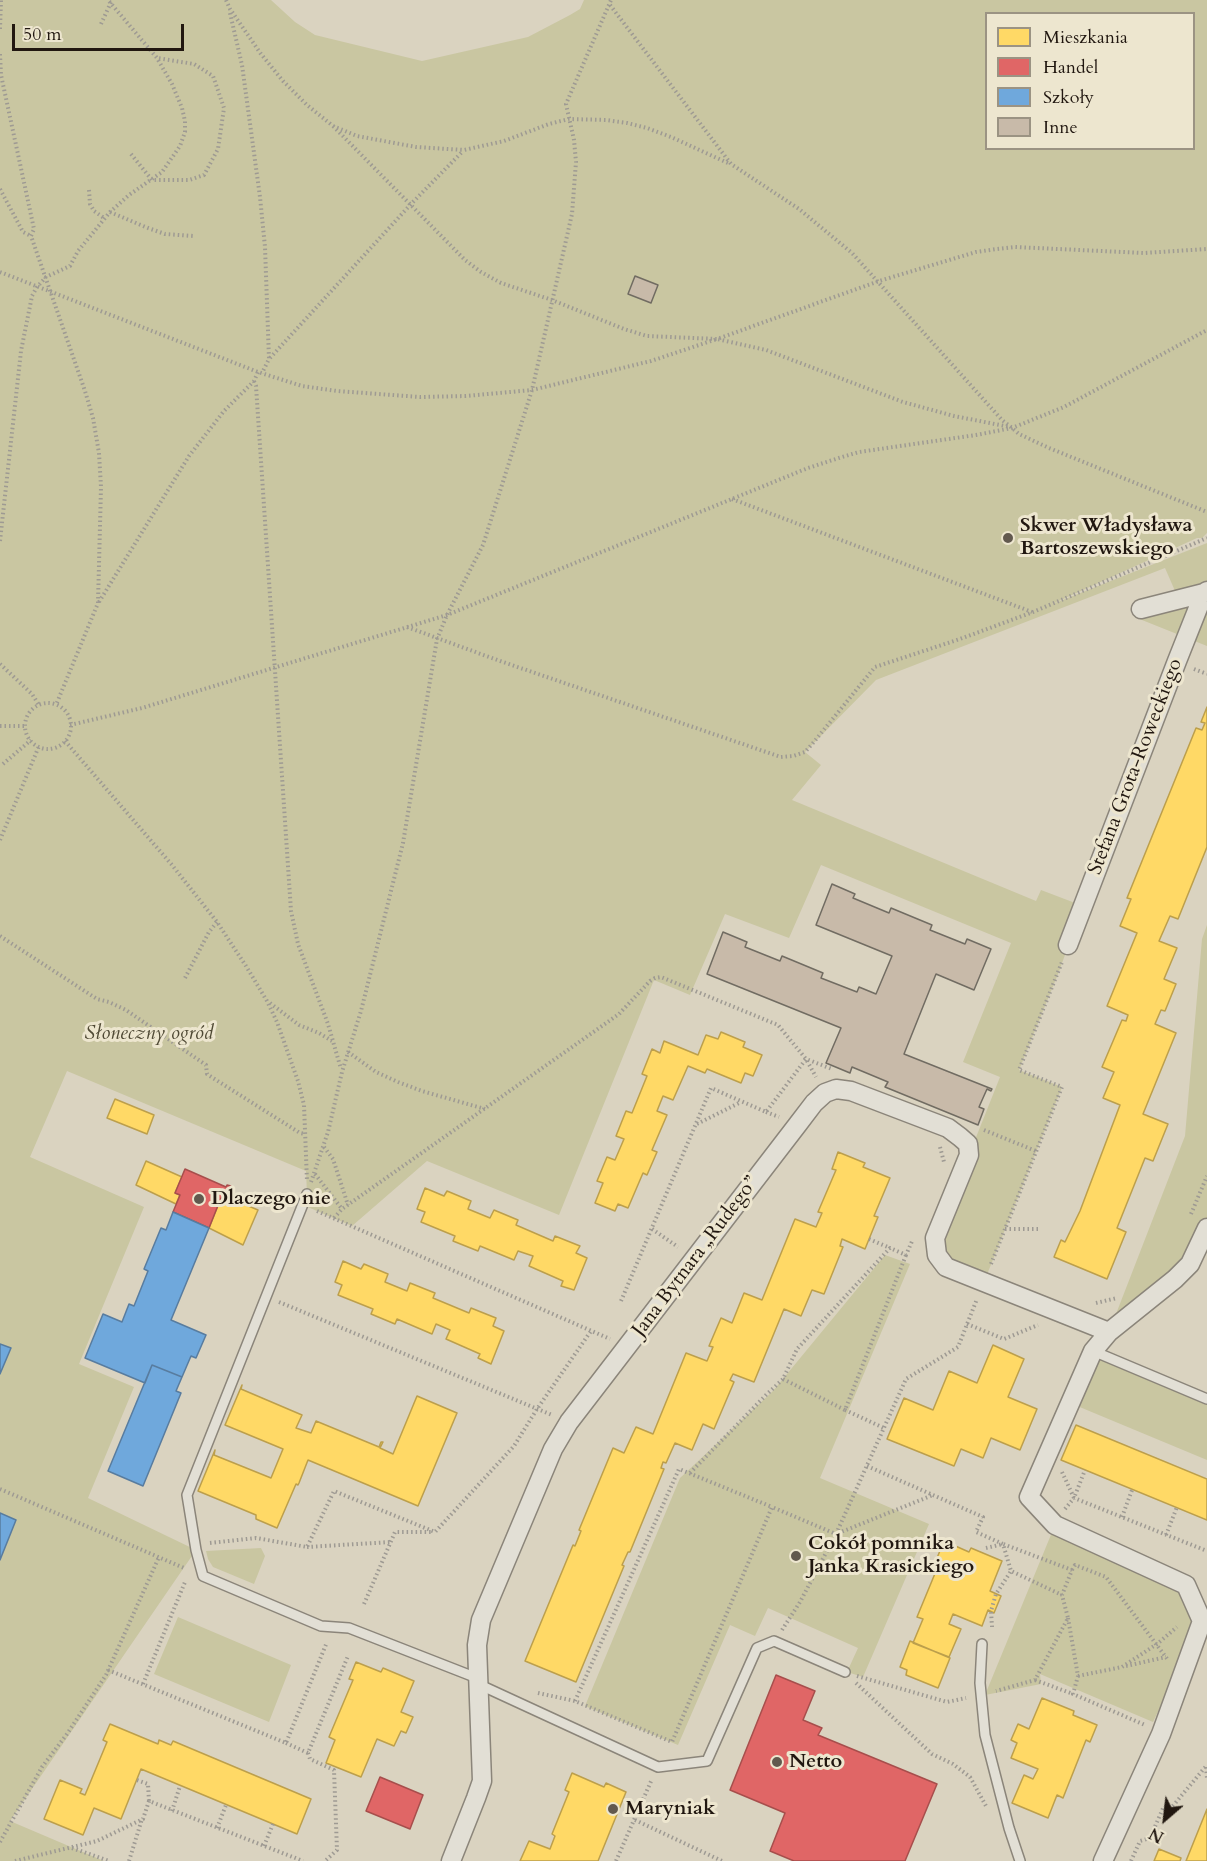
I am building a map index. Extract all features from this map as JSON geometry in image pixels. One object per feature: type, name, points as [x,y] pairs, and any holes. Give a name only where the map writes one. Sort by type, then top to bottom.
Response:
[{"type":"street","points":[[1140,609],[1206,592]]},
{"type":"street","name":"Stefana Grota-Roweckiego","points":[[1068,945],[1206,592]]},
{"type":"street","points":[[825,1093],[836,1089],[851,1091],[948,1128],[968,1144],[969,1155],[935,1238],[937,1255],[946,1267],[1109,1332]]},
{"type":"street","name":"Jana Bytnara „Rudego”","points":[[452,1861],[482,1781],[477,1645],[481,1620],[553,1449],[569,1422],[814,1103],[825,1093]]},
{"type":"street","points":[[1103,1861],[1161,1734],[1202,1621],[1186,1586],[1055,1525],[1029,1497],[1092,1351],[1109,1332],[1190,1264],[1207,1228]]},
{"type":"lane","points":[[307,1194],[187,1495],[203,1576],[321,1626],[350,1628],[478,1681],[658,1767],[707,1761],[757,1648],[774,1641],[845,1672]]},
{"type":"lane","points":[[1092,1351],[1207,1399]]},
{"type":"lane","points":[[982,1644],[980,1683],[985,1735],[1020,1861]]},
{"type":"path","points":[[0,28],[1,0]]},
{"type":"path","points":[[226,0],[261,54],[283,81],[333,126],[465,260],[501,283],[647,336],[717,339],[766,350],[903,402],[1012,428]]},
{"type":"path","points":[[0,541],[21,351],[32,296],[46,277],[70,266],[78,250],[110,212],[129,195],[162,172],[180,146],[185,132],[182,108],[172,84],[157,58],[111,1],[101,24]]},
{"type":"path","points":[[307,1194],[362,1011],[403,843],[437,639],[483,545],[532,390],[575,192],[574,140],[566,104],[610,2],[731,164]]},
{"type":"path","points":[[230,9],[242,64],[260,197],[265,247],[269,359]]},
{"type":"path","points":[[0,54],[2,75],[34,229],[31,236],[93,418],[99,453],[101,487],[98,603]]},
{"type":"path","points":[[152,180],[189,180],[204,175],[218,149],[225,108],[213,76],[194,64],[157,58]]},
{"type":"path","points":[[333,126],[357,136],[381,142],[464,150],[504,141],[569,119],[627,123],[671,137],[731,164],[818,224],[852,253],[1002,420],[1019,434],[1207,512]]},
{"type":"path","points":[[56,705],[98,603],[189,456],[225,411],[254,381],[269,359],[411,204],[464,150]]},
{"type":"path","points":[[131,154],[152,180]]},
{"type":"path","points":[[0,189],[23,232],[31,236]]},
{"type":"path","points":[[89,190],[90,204],[94,211],[104,218]]},
{"type":"path","points":[[110,212],[165,234],[193,236]]},
{"type":"path","points":[[0,272],[260,373],[302,386],[420,397],[466,396],[532,390],[651,361],[879,281],[976,252],[1015,247],[1144,253],[1207,249]]},
{"type":"path","points":[[70,725],[142,708],[447,615],[807,468],[859,452],[1012,428],[1064,407],[1207,330]]},
{"type":"path","points":[[254,381],[291,911],[298,944],[342,1072]]},
{"type":"path","points":[[732,499],[1033,612]]},
{"type":"path","points":[[407,627],[772,754],[793,756],[805,752],[875,667],[1033,612],[1207,538]]},
{"type":"path","points":[[0,664],[32,694],[39,705]]},
{"type":"path","points":[[48,703],[56,705],[66,714],[71,731],[61,745],[53,748],[39,746],[31,740],[24,726],[29,712],[39,705],[48,703]]},
{"type":"path","points":[[0,726],[24,726]]},
{"type":"path","points":[[3,764],[31,740]]},
{"type":"path","points":[[65,741],[172,865],[217,922],[267,1001],[277,1022],[304,1105],[307,1194]]},
{"type":"path","points":[[0,840],[39,746]]},
{"type":"path","points":[[184,978],[209,932],[217,922]]},
{"type":"path","points":[[0,936],[97,999],[126,1010],[206,1065],[207,1074],[305,1134]]},
{"type":"path","points":[[774,1641],[800,1602],[836,1534],[906,1380],[958,1347],[1062,1087],[1019,1070],[1058,974]]},
{"type":"path","points":[[334,1218],[342,1209],[619,1014],[655,978],[661,978],[778,1025],[806,1059],[825,1093]]},
{"type":"path","points":[[267,1001],[299,1025],[333,1041]]},
{"type":"path","points":[[348,1052],[376,1072],[406,1085],[485,1109]]},
{"type":"path","points":[[621,1300],[711,1088],[765,1112],[806,1059]]},
{"type":"path","points":[[696,1125],[742,1102]]},
{"type":"path","points":[[940,1146],[944,1161],[941,1169]]},
{"type":"path","points":[[323,1147],[333,1158],[348,1205]]},
{"type":"path","points":[[314,1173],[342,1209]]},
{"type":"path","points":[[1187,1224],[1207,1176]]},
{"type":"path","points":[[303,1205],[627,1347]]},
{"type":"path","points":[[652,1229],[682,1250]]},
{"type":"path","points":[[1005,1229],[1040,1229]]},
{"type":"path","points":[[845,1410],[915,1235]]},
{"type":"path","points":[[869,1239],[906,1255]]},
{"type":"path","points":[[690,1473],[783,1379],[797,1349],[890,1248]]},
{"type":"path","points":[[991,1264],[1001,1268]]},
{"type":"path","points":[[1086,1300],[1097,1304],[1126,1295]]},
{"type":"path","points":[[267,1297],[569,1422]]},
{"type":"path","points":[[967,1324],[1004,1339],[1064,1314]]},
{"type":"path","points":[[364,1604],[395,1532],[435,1532],[514,1446],[591,1331]]},
{"type":"path","points":[[783,1379],[884,1428]]},
{"type":"path","points":[[867,1466],[983,1517],[976,1532],[1072,1570]]},
{"type":"path","points":[[575,1701],[679,1469],[836,1534],[933,1495]]},
{"type":"path","points":[[0,1489],[203,1576]]},
{"type":"path","points":[[1122,1517],[1132,1490]]},
{"type":"path","points":[[307,1547],[334,1491],[435,1532]]},
{"type":"path","points":[[1074,1498],[1207,1551]]},
{"type":"path","points":[[531,1691],[575,1701],[672,1742],[772,1507]]},
{"type":"path","points":[[1166,1535],[1177,1507]]},
{"type":"path","points":[[196,1545],[256,1538],[307,1547],[391,1542]]},
{"type":"path","points":[[986,1548],[1003,1544]]},
{"type":"path","points":[[1003,1544],[1011,1571],[1062,1595]]},
{"type":"path","points":[[0,1842],[42,1767],[79,1717],[108,1670],[159,1557]]},
{"type":"path","points":[[1073,1694],[1078,1676],[1062,1595],[1075,1564],[1106,1577],[1170,1664]]},
{"type":"path","points":[[992,1627],[991,1611],[996,1594],[1011,1571]]},
{"type":"path","points":[[143,1684],[185,1582]]},
{"type":"path","points":[[1035,1680],[1068,1618]]},
{"type":"path","points":[[286,1743],[327,1642]]},
{"type":"path","points":[[1122,1667],[1157,1644]]},
{"type":"path","points":[[326,1861],[337,1850],[334,1770],[310,1759],[308,1753],[348,1656]]},
{"type":"path","points":[[1078,1676],[1166,1657]]},
{"type":"path","points":[[108,1670],[308,1753]]},
{"type":"path","points":[[845,1672],[947,1702],[975,1696]]},
{"type":"path","points":[[845,1672],[932,1754],[953,1764],[970,1777],[988,1810]]},
{"type":"path","points":[[994,1692],[1035,1680],[1145,1725]]},
{"type":"path","points":[[1207,1765],[1207,1778]]},
{"type":"path","points":[[1131,1861],[1140,1841],[1150,1838],[1164,1806],[1172,1807],[1207,1765]]},
{"type":"path","points":[[616,1861],[658,1767]]},
{"type":"path","points":[[129,1861],[142,1819],[150,1802],[148,1784],[137,1780]]},
{"type":"path","points":[[172,1810],[180,1786]]},
{"type":"path","points":[[150,1802],[303,1861]]},
{"type":"path","points":[[217,1828],[226,1804]]},
{"type":"path","points":[[15,1861],[97,1841],[142,1819]]},
{"type":"path","points":[[634,1820],[722,1861]]},
{"type":"path","points":[[264,1846],[273,1824]]},
{"type":"path","points":[[71,1848],[110,1861]]},
{"type":"green space","name":"Słoneczny ogród","points":[[0,0],[271,0],[295,22],[315,35],[422,61],[528,37],[580,9],[584,0],[1207,0],[1207,533],[1202,538],[1197,538],[1050,605],[1207,543],[1207,646],[1137,618],[1141,609],[1179,600],[1165,568],[876,680],[805,752],[821,765],[792,800],[1036,901],[1041,890],[1083,906],[1019,1070],[1062,1087],[984,1282],[937,1255],[969,1155],[1000,1077],[963,1062],[1011,943],[821,865],[789,938],[725,914],[690,995],[654,980],[559,1215],[427,1161],[352,1226],[303,1205],[307,1194],[306,1171],[67,1071],[30,1157],[144,1207],[79,1364],[134,1387],[88,1498],[196,1550],[10,1821],[104,1861],[0,1861]]},
{"type":"green space","points":[[1207,925],[1207,1228],[1198,1248],[1109,1332],[1185,1136],[1202,939]]},
{"type":"green space","points":[[885,1255],[910,1264],[820,1478],[929,1524],[863,1677],[847,1672],[858,1648],[768,1608],[755,1636],[730,1625],[678,1745],[585,1706],[680,1478],[773,1391]]},
{"type":"green space","points":[[1093,1351],[1207,1399],[1207,1460],[1070,1403]]},
{"type":"green space","points":[[1055,1525],[1186,1585],[1202,1621],[1153,1722],[1040,1674],[1041,1684],[985,1695]]},
{"type":"green space","points":[[261,1548],[265,1556],[254,1584],[213,1567],[206,1551]]},
{"type":"green space","points":[[178,1617],[291,1665],[269,1722],[154,1674]]},
{"type":"building: Mieszkania","points":[[1207,707],[1207,847],[1178,919],[1170,916],[1159,941],[1177,948],[1164,979],[1176,984],[1165,1011],[1161,1010],[1155,1024],[1176,1033],[1143,1114],[1168,1124],[1153,1161],[1145,1158],[1117,1228],[1126,1232],[1107,1279],[1054,1257],[1061,1240],[1065,1242],[1080,1211],[1120,1105],[1103,1098],[1114,1072],[1102,1067],[1122,1020],[1126,1021],[1128,1015],[1107,1006],[1137,933],[1120,926],[1131,899],[1127,898],[1196,728],[1202,730],[1205,723],[1201,722]]},
{"type":"building: Mieszkania","points":[[721,1032],[745,1042],[743,1047],[762,1055],[753,1076],[745,1073],[741,1083],[707,1069],[705,1073],[688,1066],[673,1100],[663,1096],[657,1111],[667,1115],[652,1150],[657,1152],[647,1175],[643,1173],[628,1208],[618,1204],[615,1211],[595,1203],[603,1183],[597,1181],[607,1157],[615,1160],[624,1139],[616,1136],[626,1111],[632,1113],[647,1076],[642,1074],[652,1049],[660,1053],[664,1041],[698,1055],[706,1035],[718,1039]]},
{"type":"building: Mieszkania","points":[[115,1099],[154,1115],[147,1134],[107,1118]]},
{"type":"building: Mieszkania","points":[[838,1152],[865,1163],[863,1167],[890,1178],[874,1216],[878,1217],[865,1249],[842,1239],[840,1246],[843,1247],[824,1294],[812,1290],[801,1316],[784,1309],[754,1382],[733,1374],[730,1380],[734,1382],[714,1429],[703,1424],[692,1450],[675,1443],[666,1463],[663,1462],[661,1468],[664,1469],[630,1552],[622,1565],[624,1566],[576,1682],[525,1661],[573,1545],[575,1546],[581,1531],[579,1530],[613,1448],[624,1453],[636,1427],[653,1434],[686,1353],[707,1361],[713,1347],[709,1346],[721,1318],[732,1323],[744,1293],[762,1300],[795,1219],[816,1227],[822,1213],[818,1212],[836,1170],[832,1169]]},
{"type":"building: Mieszkania","points":[[146,1161],[182,1177],[175,1193],[180,1195],[176,1204],[136,1185]]},
{"type":"building: Mieszkania","points":[[425,1188],[444,1196],[447,1191],[471,1201],[468,1209],[490,1218],[494,1210],[518,1220],[516,1225],[553,1241],[555,1236],[580,1246],[576,1253],[587,1258],[574,1290],[561,1286],[563,1281],[529,1266],[533,1256],[518,1251],[514,1260],[480,1246],[478,1251],[453,1241],[455,1236],[421,1222],[425,1212],[417,1209]]},
{"type":"building: Mieszkania","points":[[227,1197],[258,1210],[243,1245],[209,1228],[221,1198],[226,1200]]},
{"type":"building: Mieszkania","points":[[343,1261],[361,1269],[364,1264],[388,1274],[385,1282],[407,1291],[410,1283],[435,1293],[433,1298],[469,1313],[471,1308],[496,1318],[493,1326],[504,1331],[491,1364],[478,1358],[480,1354],[446,1339],[450,1330],[436,1324],[432,1334],[397,1319],[395,1324],[371,1314],[373,1309],[338,1295],[342,1285],[335,1282]]},
{"type":"building: Mieszkania","points":[[993,1345],[1024,1359],[1008,1397],[1037,1409],[1020,1450],[991,1438],[983,1458],[961,1449],[954,1466],[887,1439],[904,1398],[933,1410],[949,1371],[977,1383]]},
{"type":"building: Mieszkania","points":[[242,1385],[241,1389],[302,1415],[296,1428],[311,1433],[316,1421],[379,1447],[383,1442],[380,1448],[393,1454],[417,1396],[457,1413],[418,1506],[308,1460],[277,1528],[256,1519],[256,1515],[198,1491],[215,1450],[214,1455],[271,1478],[283,1449],[225,1425]]},
{"type":"building: Mieszkania","points":[[1076,1425],[1207,1479],[1207,1520],[1061,1460]]},
{"type":"building: Mieszkania","points":[[944,1541],[969,1552],[971,1548],[1002,1561],[990,1591],[1001,1596],[994,1613],[988,1610],[982,1626],[953,1614],[949,1624],[961,1629],[949,1657],[913,1643],[923,1619],[917,1617],[941,1559],[937,1558]]},
{"type":"building: Mieszkania","points":[[910,1641],[950,1658],[938,1688],[906,1675],[907,1670],[900,1667]]},
{"type":"building: Mieszkania","points":[[356,1662],[381,1672],[383,1668],[414,1681],[401,1712],[413,1717],[406,1733],[401,1731],[394,1746],[377,1739],[361,1777],[326,1763],[335,1740],[329,1737],[353,1680],[349,1679]]},
{"type":"building: Mieszkania","points":[[1042,1698],[1074,1711],[1073,1715],[1097,1725],[1090,1742],[1086,1740],[1063,1798],[1057,1795],[1048,1818],[1012,1803],[1024,1775],[1033,1779],[1038,1769],[1011,1758],[1017,1743],[1011,1740],[1018,1724],[1029,1729]]},
{"type":"building: Mieszkania","points":[[110,1724],[158,1744],[159,1740],[171,1745],[173,1741],[311,1799],[297,1834],[141,1769],[121,1819],[94,1808],[83,1835],[44,1819],[60,1780],[82,1789],[80,1793],[85,1795],[107,1742],[103,1740]]},
{"type":"building: Mieszkania","points":[[572,1773],[604,1787],[606,1783],[626,1792],[598,1861],[520,1861],[529,1841],[550,1849],[555,1836],[552,1834],[569,1792],[565,1790]]},
{"type":"building: Mieszkania","points":[[1207,1809],[1207,1861],[1186,1861]]},
{"type":"building: Mieszkania","points":[[1159,1849],[1181,1858],[1180,1861],[1154,1861]]},
{"type":"building: Handel","name":"Dlaczego nie","points":[[185,1169],[226,1187],[231,1186],[226,1200],[221,1198],[209,1228],[173,1212],[180,1195],[175,1193]]},
{"type":"building: Handel","points":[[776,1675],[815,1691],[803,1720],[822,1728],[818,1735],[937,1784],[905,1861],[794,1861],[770,1851],[785,1813],[730,1790]]},
{"type":"building: Handel","points":[[380,1777],[423,1795],[410,1829],[366,1811]]},
{"type":"building: Szkoły","points":[[173,1212],[209,1228],[171,1320],[206,1335],[196,1358],[191,1356],[182,1377],[152,1365],[145,1383],[85,1358],[103,1314],[122,1322],[129,1304],[134,1306],[148,1271],[144,1269],[161,1228],[166,1230]]},
{"type":"building: Szkoły","points":[[0,1344],[11,1348],[0,1374]]},
{"type":"building: Szkoły","points":[[152,1365],[182,1377],[176,1391],[181,1393],[143,1486],[108,1471]]},
{"type":"building: Szkoły","points":[[0,1513],[16,1520],[0,1560]]},
{"type":"building: Inne","points":[[635,276],[658,285],[651,303],[628,294]]},
{"type":"building: Inne","points":[[832,884],[855,894],[853,898],[889,913],[891,908],[932,925],[930,930],[965,944],[967,939],[991,949],[974,990],[936,974],[904,1054],[992,1089],[991,1091],[987,1089],[979,1107],[984,1109],[978,1125],[885,1087],[888,1082],[852,1067],[850,1073],[826,1063],[841,1028],[707,974],[723,932],[747,942],[745,947],[780,961],[782,956],[823,973],[821,978],[857,992],[859,987],[876,994],[892,956],[816,925]]},
{"type":"place","name":"Skwer Władysława Bartoszewskiego","points":[[1008,538]]},
{"type":"place","name":"Dlaczego nie","points":[[199,1199]]},
{"type":"place","name":"Cokół pomnika Janka Krasickiego","points":[[796,1556]]},
{"type":"place","name":"Netto","points":[[777,1762]]},
{"type":"place","name":"Maryniak","points":[[613,1809]]}]
